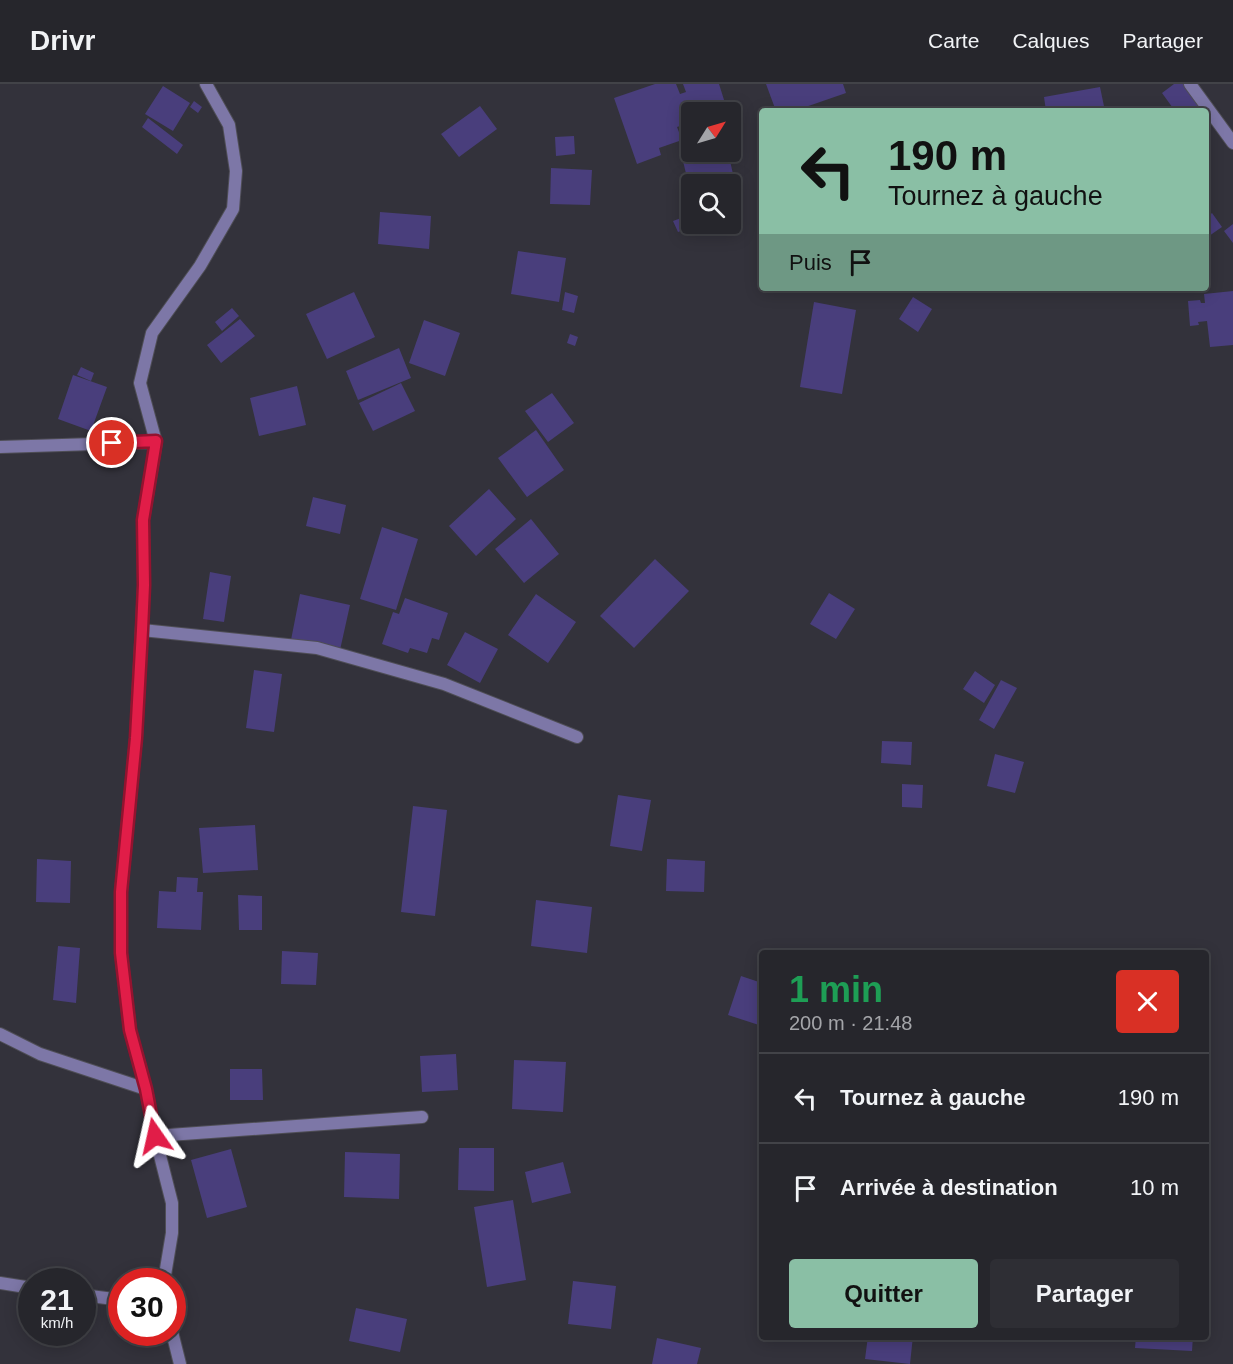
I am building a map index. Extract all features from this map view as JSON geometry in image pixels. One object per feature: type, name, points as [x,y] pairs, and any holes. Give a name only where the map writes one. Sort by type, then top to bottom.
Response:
[{"type":"street","points":[[166,1268],[172,1233],[172,1203],[130,1030],[121,953],[121,892],[136,738],[144,585],[143,520],[156,441],[140,383],[152,333],[200,266],[233,209],[236,171],[229,125],[206,84]]},
{"type":"street","points":[[1190,84],[1207,108]]},
{"type":"street","points":[[1209,110],[1233,143]]},
{"type":"street","points":[[0,447],[156,441]]},
{"type":"street","points":[[142,630],[317,648],[444,684],[577,737]]},
{"type":"street","points":[[0,1034],[40,1054],[146,1089]]},
{"type":"street","points":[[155,1136],[422,1117]]},
{"type":"street","points":[[0,1283],[18,1286]]},
{"type":"street","points":[[176,1346],[180,1364]]},
{"type":"building","points":[[655,84],[676,84],[680,94],[686,92],[683,84],[719,84],[725,102],[681,102],[681,126],[677,127],[681,140],[659,148],[661,155],[637,164],[614,98]]},
{"type":"building","points":[[766,84],[843,84],[846,93],[803,108],[775,108]]},
{"type":"building","points":[[1174,84],[1184,84],[1202,108],[1173,108],[1162,93]]},
{"type":"building","points":[[163,86],[190,103],[173,131],[145,114]]},
{"type":"building","points":[[1100,87],[1104,108],[1046,108],[1044,97]]},
{"type":"building","points":[[194,101],[202,107],[198,113],[190,107]]},
{"type":"building","points":[[480,106],[497,129],[459,157],[441,134]]},
{"type":"building","points":[[148,118],[183,145],[177,154],[142,127]]},
{"type":"building","points":[[574,136],[575,154],[556,156],[555,137]]},
{"type":"building","points":[[683,162],[730,162],[733,174],[686,174]]},
{"type":"building","points":[[551,168],[592,170],[590,205],[550,204]]},
{"type":"building","points":[[380,212],[431,216],[429,249],[378,244]]},
{"type":"building","points":[[1212,213],[1222,227],[1209,236],[1209,216]]},
{"type":"building","points":[[681,218],[681,231],[678,232],[673,221]]},
{"type":"building","points":[[1233,224],[1233,243],[1224,231]]},
{"type":"building","points":[[518,251],[566,258],[559,302],[511,294]]},
{"type":"building","points":[[1233,291],[1233,345],[1210,347],[1207,321],[1190,326],[1188,301],[1200,300],[1201,303],[1205,303],[1204,294]]},
{"type":"building","points":[[354,292],[375,337],[327,359],[306,314]]},
{"type":"building","points":[[565,292],[578,296],[574,313],[562,310]]},
{"type":"building","points":[[913,297],[932,309],[918,332],[899,319]]},
{"type":"building","points":[[814,302],[856,310],[842,394],[800,387]]},
{"type":"building","points":[[232,308],[239,316],[222,331],[215,322]]},
{"type":"building","points":[[240,319],[255,336],[221,363],[207,345]]},
{"type":"building","points":[[424,320],[460,333],[445,376],[409,363]]},
{"type":"building","points":[[570,334],[578,337],[575,346],[567,343]]},
{"type":"building","points":[[399,348],[411,378],[358,400],[346,371]]},
{"type":"building","points":[[81,367],[94,373],[91,381],[77,375]]},
{"type":"building","points":[[73,375],[107,387],[91,431],[58,419]]},
{"type":"building","points":[[401,383],[415,411],[373,431],[359,403]]},
{"type":"building","points":[[297,386],[306,425],[259,436],[250,398]]},
{"type":"building","points":[[552,393],[574,423],[548,442],[525,411]]},
{"type":"building","points":[[536,430],[564,470],[527,497],[498,458]]},
{"type":"building","points":[[489,489],[516,519],[476,556],[449,526]]},
{"type":"building","points":[[313,497],[346,505],[340,534],[306,526]]},
{"type":"building","points":[[531,519],[559,554],[524,583],[495,549]]},
{"type":"building","points":[[382,527],[418,539],[396,610],[360,599]]},
{"type":"building","points":[[655,559],[689,591],[634,648],[600,616]]},
{"type":"building","points":[[210,572],[231,576],[224,622],[203,619]]},
{"type":"building","points":[[829,593],[855,609],[836,639],[810,624]]},
{"type":"building","points":[[300,594],[350,605],[340,650],[291,640]]},
{"type":"building","points":[[536,594],[576,622],[548,663],[508,635]]},
{"type":"building","points":[[405,598],[448,613],[439,640],[432,638],[427,653],[410,648],[408,653],[382,644],[393,612],[399,614]]},
{"type":"building","points":[[465,632],[498,649],[480,683],[447,665]]},
{"type":"building","points":[[254,670],[282,674],[274,732],[246,728]]},
{"type":"building","points":[[975,671],[995,685],[984,703],[963,689]]},
{"type":"building","points":[[1001,680],[1017,688],[994,729],[979,720]]},
{"type":"building","points":[[882,741],[912,742],[911,765],[881,763]]},
{"type":"building","points":[[995,754],[1024,762],[1015,793],[987,786]]},
{"type":"building","points":[[902,784],[923,785],[922,808],[902,807]]},
{"type":"building","points":[[618,795],[651,800],[642,851],[610,846]]},
{"type":"building","points":[[413,806],[447,810],[435,916],[401,912]]},
{"type":"building","points":[[255,825],[258,870],[203,873],[199,828]]},
{"type":"building","points":[[37,859],[71,861],[70,903],[36,902]]},
{"type":"building","points":[[667,859],[705,861],[704,892],[666,891]]},
{"type":"building","points":[[177,877],[198,878],[197,892],[203,892],[201,930],[157,928],[159,891],[176,892]]},
{"type":"building","points":[[238,895],[262,896],[262,930],[239,930]]},
{"type":"building","points":[[536,900],[592,907],[587,953],[531,946]]},
{"type":"building","points":[[58,946],[80,948],[76,1003],[53,1000]]},
{"type":"building","points":[[282,951],[318,953],[316,985],[281,984]]},
{"type":"building","points":[[741,976],[759,982],[759,1025],[728,1015]]},
{"type":"building","points":[[456,1054],[458,1090],[422,1092],[420,1056]]},
{"type":"building","points":[[514,1060],[566,1062],[563,1112],[512,1109]]},
{"type":"building","points":[[230,1069],[262,1069],[263,1100],[230,1100]]},
{"type":"building","points":[[459,1148],[494,1148],[494,1191],[458,1190]]},
{"type":"building","points":[[231,1149],[247,1207],[207,1218],[191,1160]]},
{"type":"building","points":[[345,1152],[400,1154],[399,1199],[344,1197]]},
{"type":"building","points":[[563,1162],[571,1193],[532,1203],[525,1172]]},
{"type":"building","points":[[513,1200],[526,1280],[487,1287],[474,1207]]},
{"type":"building","points":[[573,1281],[616,1286],[611,1329],[568,1324]]},
{"type":"building","points":[[356,1308],[407,1319],[400,1352],[349,1341]]},
{"type":"building","points":[[657,1338],[701,1348],[697,1364],[652,1364]]},
{"type":"building","points":[[867,1340],[913,1340],[910,1364],[865,1359]]},
{"type":"building","points":[[1136,1340],[1193,1340],[1192,1351],[1135,1348]]},
{"type":"route","points":[[112,443],[156,441],[143,520],[144,585],[136,738],[121,892],[121,953],[130,1030],[146,1089],[155,1136]]}]
